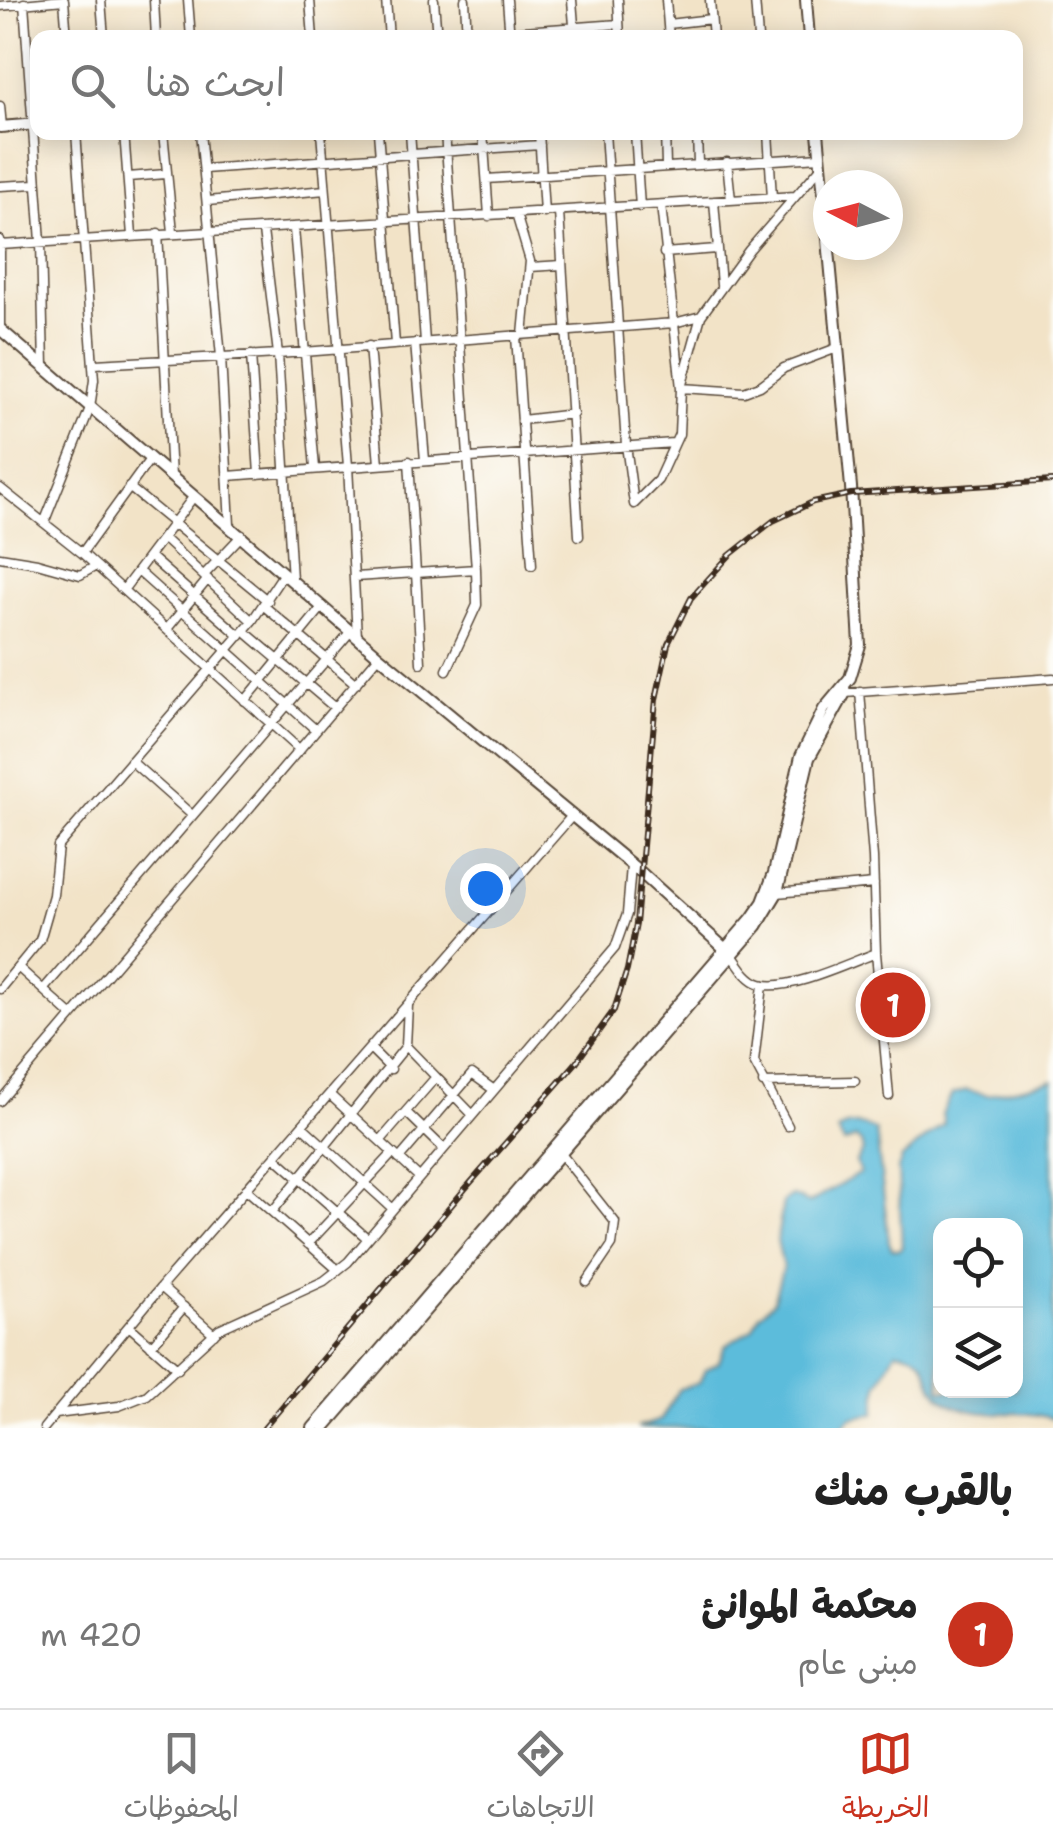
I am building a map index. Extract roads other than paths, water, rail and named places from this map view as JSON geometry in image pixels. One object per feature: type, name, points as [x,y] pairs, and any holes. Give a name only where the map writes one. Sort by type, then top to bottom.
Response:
[{"type":"main road","points":[[806,0],[808,30]]},
{"type":"main road","points":[[1,127],[30,124]]},
{"type":"main road","points":[[313,1428],[729,952],[772,893],[801,756],[824,709],[845,690],[860,645],[856,555],[819,140]]},
{"type":"main road","points":[[0,329],[729,952]]},
{"type":"main road","points":[[324,1428],[558,1150]]},
{"type":"street","points":[[0,6],[64,0],[66,30]]},
{"type":"street","points":[[101,0],[103,30]]},
{"type":"street","points":[[154,0],[156,30]]},
{"type":"street","points":[[188,0],[190,30]]},
{"type":"street","points":[[310,0],[312,30]]},
{"type":"street","points":[[386,0],[388,30]]},
{"type":"street","points":[[434,0],[436,30]]},
{"type":"street","points":[[465,0],[467,30]]},
{"type":"street","points":[[508,0],[510,30]]},
{"type":"street","points":[[572,0],[574,30]]},
{"type":"street","points":[[618,0],[619,30]]},
{"type":"street","points":[[666,0],[668,30]]},
{"type":"street","points":[[710,0],[712,30]]},
{"type":"street","points":[[756,0],[758,30]]},
{"type":"street","points":[[24,3],[30,40]]},
{"type":"street","points":[[668,24],[711,19]]},
{"type":"street","points":[[589,30],[619,24]]},
{"type":"street","points":[[0,106],[1,127]]},
{"type":"street","points":[[35,140],[44,366]]},
{"type":"street","points":[[44,522],[90,408],[95,364],[77,140]]},
{"type":"street","points":[[125,140],[132,236]]},
{"type":"street","points":[[164,140],[172,232]]},
{"type":"street","points":[[201,140],[221,357],[230,525]]},
{"type":"street","points":[[43,990],[270,723],[326,659],[354,634],[348,466],[321,140]]},
{"type":"street","points":[[379,140],[395,344]]},
{"type":"street","points":[[410,140],[425,460]]},
{"type":"street","points":[[445,140],[477,605],[447,670]]},
{"type":"street","points":[[483,140],[489,216]]},
{"type":"street","points":[[540,140],[544,212]]},
{"type":"street","points":[[605,140],[626,445],[634,504],[658,480],[679,434],[681,388],[661,205]]},
{"type":"street","points":[[635,140],[640,207]]},
{"type":"street","points":[[665,140],[666,166]]},
{"type":"street","points":[[698,140],[698,164]]},
{"type":"street","points":[[769,140],[772,198]]},
{"type":"street","points":[[204,169],[540,145]]},
{"type":"street","points":[[487,179],[770,159],[821,162]]},
{"type":"street","points":[[727,162],[731,200]]},
{"type":"street","points":[[681,388],[702,316],[721,285],[821,162]]},
{"type":"street","points":[[128,178],[166,174]]},
{"type":"street","points":[[0,186],[35,184]]},
{"type":"street","points":[[208,202],[325,190]]},
{"type":"street","points":[[0,329],[0,243],[172,232],[294,230],[795,196]]},
{"type":"street","points":[[714,201],[721,285]]},
{"type":"street","points":[[559,212],[579,536]]},
{"type":"street","points":[[516,214],[530,267],[520,336],[532,564]]},
{"type":"street","points":[[294,230],[315,468]]},
{"type":"street","points":[[0,989],[34,952],[42,936],[54,895],[58,846],[288,576],[287,470],[264,231]]},
{"type":"street","points":[[158,233],[171,477]]},
{"type":"street","points":[[664,253],[717,250]]},
{"type":"street","points":[[530,267],[562,265]]},
{"type":"street","points":[[95,364],[520,336],[674,323],[702,316]]},
{"type":"street","points":[[369,346],[379,464]]},
{"type":"street","points":[[681,388],[744,392],[760,386],[784,368],[837,348]]},
{"type":"street","points":[[251,355],[259,474]]},
{"type":"street","points":[[522,420],[573,414]]},
{"type":"street","points":[[228,476],[673,443]]},
{"type":"street","points":[[82,552],[150,459]]},
{"type":"street","points":[[409,462],[421,663]]},
{"type":"street","points":[[128,487],[219,560],[356,684]]},
{"type":"street","points":[[0,488],[82,552],[300,750]]},
{"type":"street","points":[[124,589],[194,496]]},
{"type":"street","points":[[166,629],[242,535]]},
{"type":"street","points":[[163,538],[252,620]]},
{"type":"street","points":[[149,556],[335,708]]},
{"type":"street","points":[[0,557],[37,562],[80,575],[96,566]]},
{"type":"street","points":[[355,578],[476,569]]},
{"type":"street","points":[[138,571],[316,730]]},
{"type":"street","points":[[245,701],[323,606]]},
{"type":"street","points":[[0,1101],[379,656]]},
{"type":"street","points":[[845,690],[1053,678]]},
{"type":"street","points":[[860,691],[889,1096]]},
{"type":"street","points":[[131,761],[192,814]]},
{"type":"street","points":[[44,1428],[246,1188],[571,817]]},
{"type":"street","points":[[56,1414],[133,1402],[158,1388],[226,1324],[308,1289],[338,1270],[615,948],[627,914],[632,866]]},
{"type":"street","points":[[772,893],[874,884]]},
{"type":"street","points":[[729,952],[751,980],[764,985],[814,976],[876,953]]},
{"type":"street","points":[[19,968],[72,1016]]},
{"type":"street","points":[[764,985],[754,1052],[763,1083],[788,1126]]},
{"type":"street","points":[[272,1212],[391,1069],[406,1046],[408,1005]]},
{"type":"street","points":[[406,1046],[472,1114]]},
{"type":"street","points":[[370,1048],[391,1069]]},
{"type":"street","points":[[308,1244],[424,1130],[472,1074],[494,1090]]},
{"type":"street","points":[[381,1140],[436,1077]]},
{"type":"street","points":[[763,1083],[854,1081]]},
{"type":"street","points":[[330,1095],[419,1177]]},
{"type":"street","points":[[406,1112],[443,1148]]},
{"type":"street","points":[[302,1126],[392,1208]]},
{"type":"street","points":[[558,1150],[615,1222],[612,1245],[586,1282]]},
{"type":"street","points":[[275,1157],[367,1238]]},
{"type":"street","points":[[246,1188],[338,1270]]},
{"type":"street","points":[[161,1287],[214,1334]]},
{"type":"street","points":[[152,1346],[184,1307]]},
{"type":"street","points":[[128,1326],[178,1370]]},
{"type":"water","points":[[1053,1080],[1053,1419],[972,1411],[943,1398],[1023,1398],[1023,1218],[933,1218],[933,1386],[919,1358],[896,1351],[878,1385],[875,1413],[851,1418],[841,1428],[637,1428],[661,1420],[679,1389],[699,1383],[705,1370],[719,1362],[725,1346],[752,1329],[773,1302],[783,1267],[777,1240],[783,1202],[793,1196],[809,1203],[860,1173],[856,1162],[863,1151],[861,1142],[856,1138],[844,1143],[837,1131],[856,1125],[876,1131],[889,1242],[892,1249],[899,1250],[902,1247],[898,1169],[902,1158],[944,1124],[942,1114],[952,1094],[966,1090],[988,1095]]},
{"type":"railway","points":[[264,1428],[575,1064],[614,1010],[636,924],[656,699],[668,644],[691,598],[730,555],[773,521],[813,502],[851,494],[1053,481]]},
{"type":"place","name":"محكمة الموانئ","points":[[893,1005]]}]
